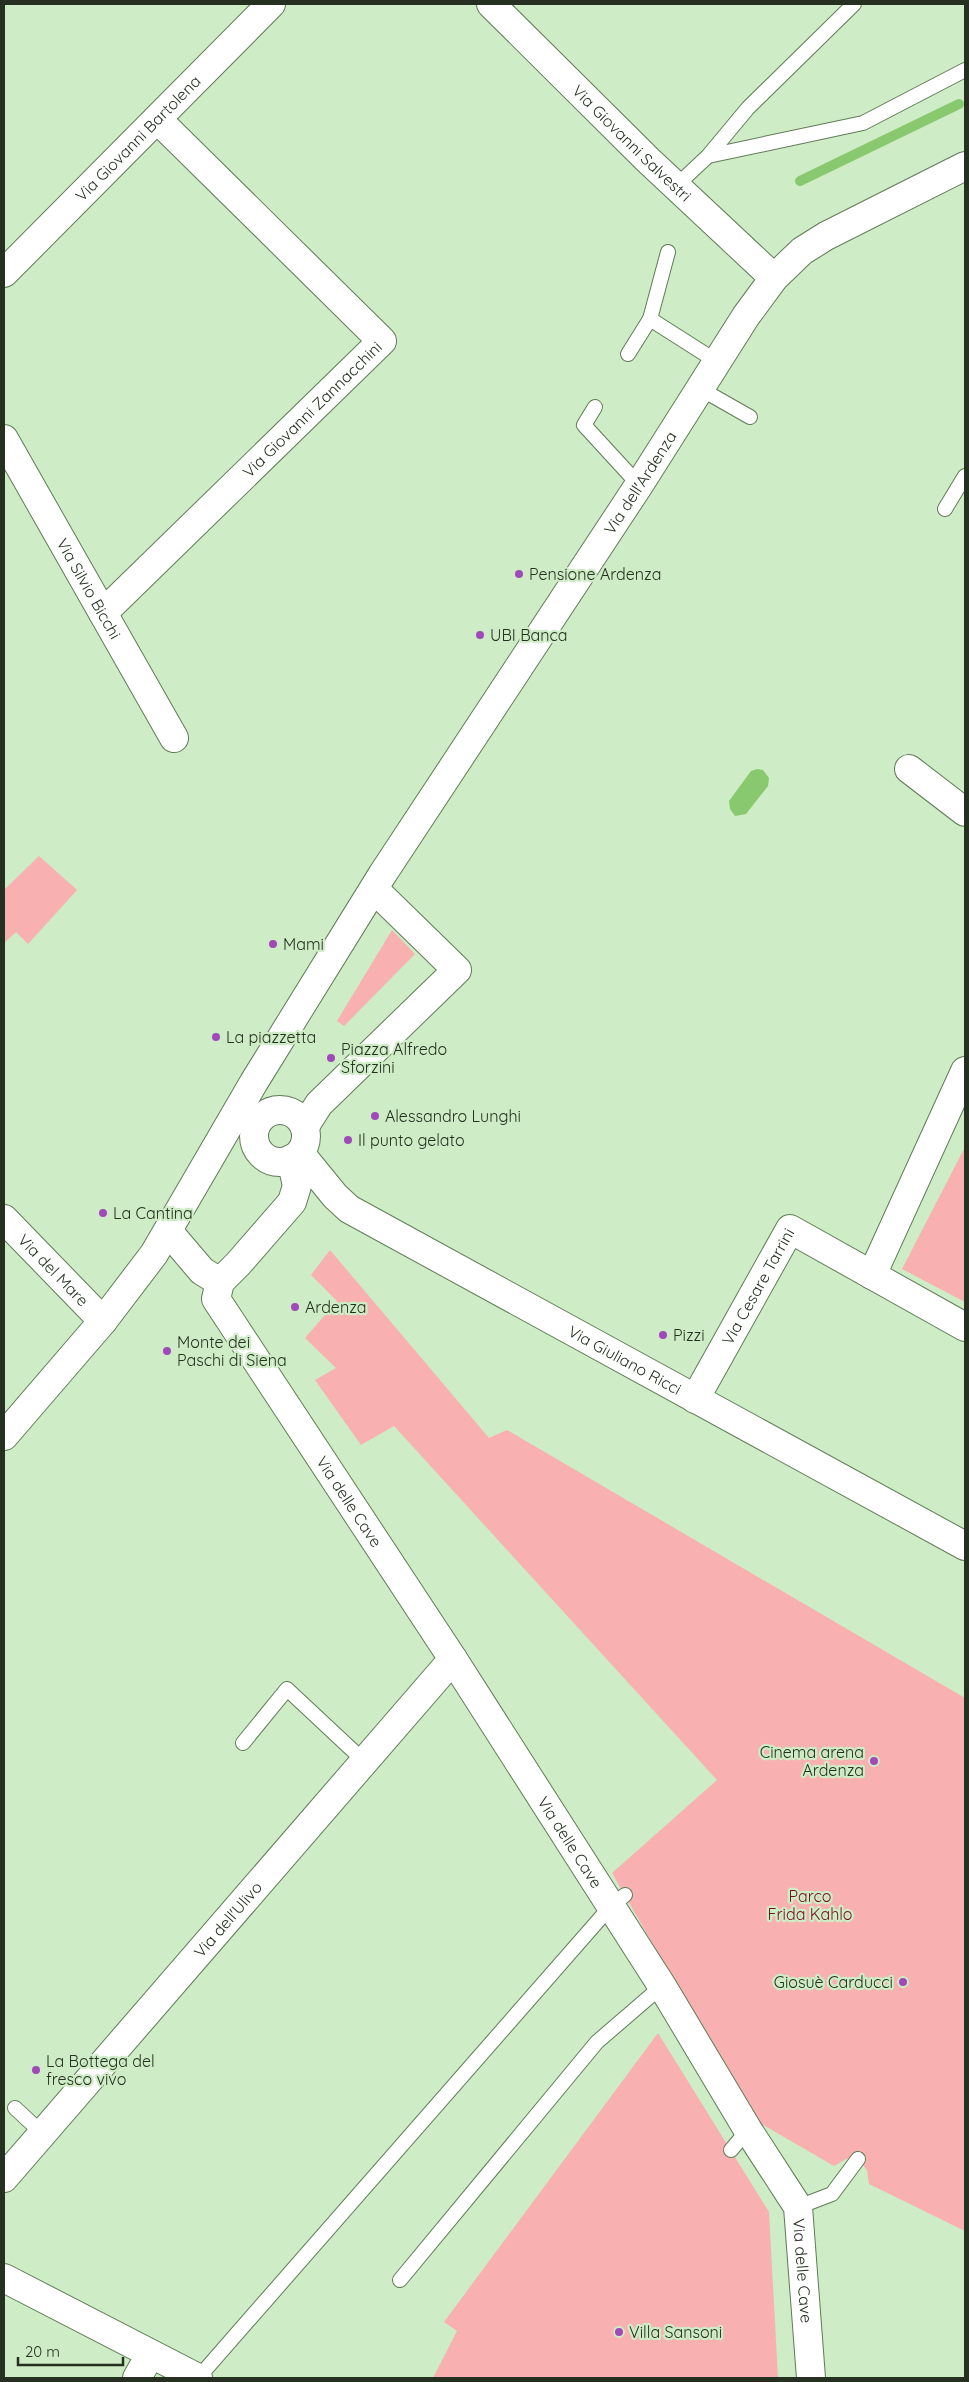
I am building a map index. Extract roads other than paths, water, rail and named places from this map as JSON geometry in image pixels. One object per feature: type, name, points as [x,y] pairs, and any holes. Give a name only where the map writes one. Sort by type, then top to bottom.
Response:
[{"type":"street","name":"Via Giovanni Bartolena","points":[[4,273],[271,4]]},
{"type":"street","name":"Via Giovanni Salvestri","points":[[492,4],[676,186],[774,278]]},
{"type":"street","name":"Via Giovanni Zannacchini","points":[[104,613],[382,341],[157,118]]},
{"type":"street","name":"Via dell'Ardenza","points":[[378,882],[639,484],[716,361],[774,278],[802,251],[826,236],[965,166]]},
{"type":"street","name":"Via Silvio Bicchi","points":[[4,439],[174,738]]},
{"type":"street","points":[[909,769],[965,812]]},
{"type":"street","points":[[4,1436],[102,1321],[154,1254],[254,1082],[378,882],[457,970],[319,1104],[305,1126]]},
{"type":"street","points":[[872,1275],[965,1071]]},
{"type":"street","points":[[254,1082],[271,1091],[280,1109]]},
{"type":"street","points":[[280,1109],[295,1114],[305,1126],[306,1140],[296,1156],[284,1162],[266,1158],[260,1152],[254,1136],[255,1127],[265,1114],[280,1109]]},
{"type":"street","points":[[226,1130],[241,1130],[254,1136]]},
{"type":"street","points":[[168,1231],[211,1277],[238,1264],[292,1202],[296,1186],[296,1156]]},
{"type":"street","name":"Via Giuliano Ricci","points":[[296,1156],[349,1209],[695,1400],[965,1546]]},
{"type":"street","name":"Via del Mare","points":[[4,1219],[102,1321]]},
{"type":"street","name":"Via Cesare Tarrini","points":[[695,1400],[790,1229],[965,1326]]},
{"type":"street","name":"Via delle Cave","points":[[211,1277],[216,1299],[240,1337],[453,1659],[618,1900],[740,2140],[798,2207],[811,2378]]},
{"type":"street","name":"Via dell'Ulivo","points":[[4,2178],[453,1659]]},
{"type":"street","points":[[4,2278],[150,2355],[198,2378]]},
{"type":"street","points":[[138,2378],[150,2355]]},
{"type":"lane","points":[[676,186],[708,156],[748,108],[854,4]]},
{"type":"lane","points":[[708,156],[862,123],[965,70]]},
{"type":"lane","points":[[628,354],[650,319],[668,252]]},
{"type":"lane","points":[[650,319],[716,361]]},
{"type":"lane","points":[[699,388],[750,417]]},
{"type":"lane","points":[[596,406],[584,425],[639,484]]},
{"type":"lane","points":[[945,509],[965,476]]},
{"type":"lane","points":[[242,1743],[287,1689],[364,1761]]},
{"type":"lane","points":[[198,2378],[618,1900]]},
{"type":"lane","points":[[400,2280],[597,2042],[662,1986]]},
{"type":"lane","points":[[15,2108],[42,2133]]},
{"type":"lane","points":[[798,2207],[832,2194],[858,2159]]},
{"type":"waterway","points":[[800,181],[959,104]]},
{"type":"place","name":"Pensione Ardenza","points":[[519,574]]},
{"type":"place","name":"UBI Banca","points":[[480,635]]},
{"type":"place","name":"Mami","points":[[273,944]]},
{"type":"place","name":"La piazzetta","points":[[216,1037]]},
{"type":"place","name":"Piazza Alfredo Sforzini","points":[[331,1058]]},
{"type":"place","name":"Alessandro Lunghi","points":[[375,1116]]},
{"type":"place","name":"Il punto gelato","points":[[348,1140]]},
{"type":"place","name":"La Cantina","points":[[103,1213]]},
{"type":"place","name":"Ardenza","points":[[295,1307]]},
{"type":"place","name":"Pizzi","points":[[663,1335]]},
{"type":"place","name":"Monte dei Paschi di Siena","points":[[167,1351]]},
{"type":"place","name":"Cinema arena Ardenza","points":[[874,1761]]},
{"type":"place","name":"Giosuè Carducci","points":[[903,1982]]},
{"type":"place","name":"La Bottega del fresco vivo","points":[[36,2070]]},
{"type":"place","name":"Villa Sansoni","points":[[619,2332]]},
{"type":"park label","name":"Parco Frida Kahlo","points":[[810,1905]]}]
